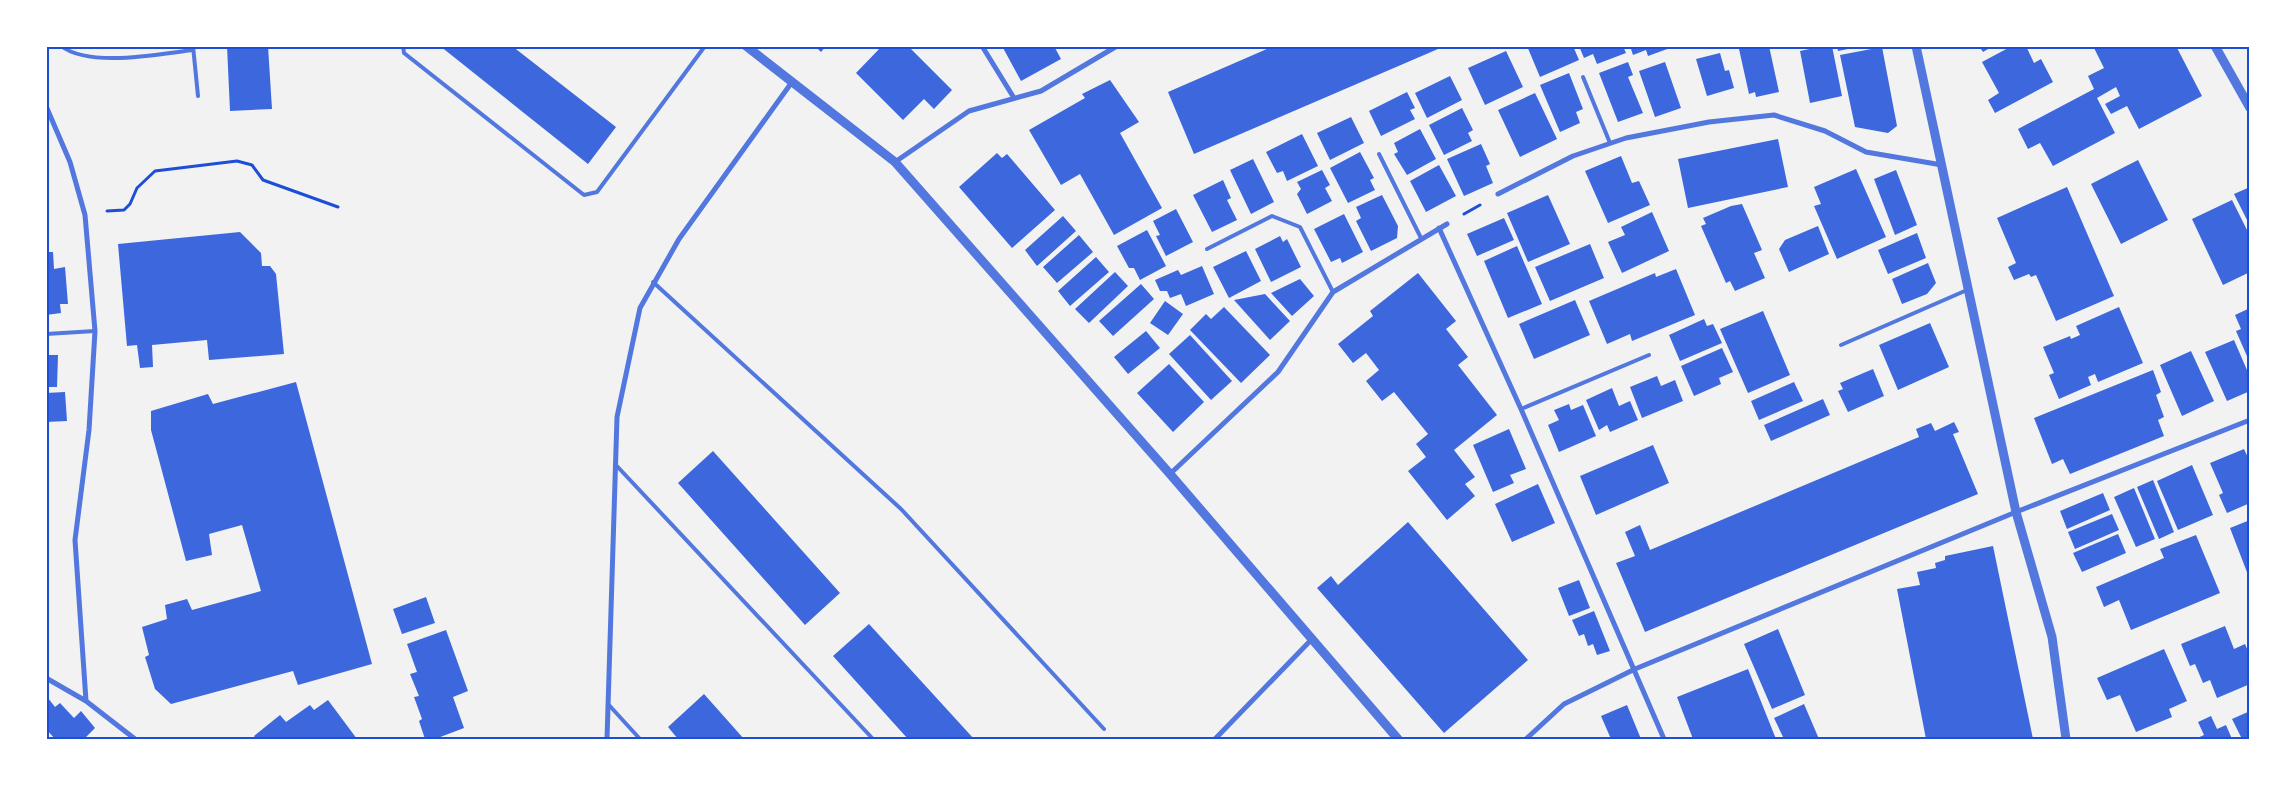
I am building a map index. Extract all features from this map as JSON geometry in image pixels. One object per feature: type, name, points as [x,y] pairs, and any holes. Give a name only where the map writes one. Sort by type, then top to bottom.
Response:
[{"type":"street","points":[[746,46],[895,162],[1170,474],[1398,739]]},
{"type":"street","points":[[982,46],[1014,98]]},
{"type":"street","points":[[895,162],[969,111],[1041,91],[1116,46]]},
{"type":"street","points":[[1916,46],[2016,512],[2052,637],[2066,739]]},
{"type":"street","points":[[2215,46],[2250,108]]},
{"type":"street","points":[[607,739],[617,417],[640,308],[653,282],[679,240],[792,82]]},
{"type":"street","points":[[46,106],[70,162],[85,215],[95,331],[89,430],[75,540],[86,701]]},
{"type":"street","points":[[1498,194],[1573,156],[1626,138],[1709,122],[1774,115],[1825,131],[1866,152],[1942,165]]},
{"type":"street","points":[[1170,474],[1278,372],[1333,292],[1420,238],[1447,224]]},
{"type":"street","points":[[1439,228],[1521,409],[1664,739]]},
{"type":"street","points":[[1526,739],[1564,704],[1635,669],[2016,512],[2250,420]]},
{"type":"street","points":[[1215,739],[1312,639]]},
{"type":"street","points":[[46,678],[86,701],[135,739]]},
{"type":"lane","points":[[61,46],[67,51],[105,59],[193,48],[198,96]]},
{"type":"lane","points":[[403,46],[404,53],[584,195],[597,192],[705,46]]},
{"type":"lane","points":[[1583,76],[1610,144]]},
{"type":"lane","points":[[1379,154],[1420,238]]},
{"type":"lane","points":[[1208,249],[1272,216],[1300,228],[1333,292]]},
{"type":"lane","points":[[653,282],[901,509],[1104,728]]},
{"type":"lane","points":[[1841,345],[1968,289]]},
{"type":"lane","points":[[46,334],[95,331]]},
{"type":"lane","points":[[1521,409],[1649,355]]},
{"type":"lane","points":[[616,464],[873,739]]},
{"type":"lane","points":[[608,704],[640,739]]},
{"type":"path","points":[[124,210],[130,204],[137,188],[155,171],[237,161],[252,165],[263,180],[338,207]]},
{"type":"path","points":[[1447,224],[1498,194]]},
{"type":"building","points":[[227,46],[268,46],[272,109],[230,111]]},
{"type":"building","points":[[440,46],[512,46],[616,127],[588,164]]},
{"type":"building","points":[[815,46],[826,46],[821,52]]},
{"type":"building","points":[[882,46],[908,46],[952,90],[934,109],[924,99],[903,120],[856,73]]},
{"type":"building","points":[[1002,46],[1054,46],[1061,59],[1021,81]]},
{"type":"building","points":[[1274,46],[1445,46],[1194,154],[1168,92]]},
{"type":"building","points":[[1527,46],[1573,46],[1579,60],[1540,77]]},
{"type":"building","points":[[1579,46],[1623,46],[1626,53],[1597,64],[1593,54],[1584,58]]},
{"type":"building","points":[[1630,46],[1669,46],[1670,48],[1648,56],[1646,50],[1633,55]]},
{"type":"building","points":[[1751,46],[1769,46],[1779,92],[1756,97],[1755,92],[1749,94],[1739,49]]},
{"type":"building","points":[[1832,46],[1842,96],[1810,103],[1800,51]]},
{"type":"building","points":[[1837,46],[1858,46],[1858,47],[1838,51]]},
{"type":"building","points":[[1979,46],[1993,46],[1983,52]]},
{"type":"building","points":[[2012,46],[2026,46],[2034,63],[2041,59],[2053,82],[1995,113],[1988,100],[1999,93],[1982,62]]},
{"type":"building","points":[[2093,46],[2176,46],[2202,96],[2139,129],[2127,106],[2111,114],[2105,104],[2120,96],[2116,87],[2097,98],[2115,133],[2053,166],[2040,143],[2028,149],[2018,129],[2094,89],[2088,76],[2104,68]]},
{"type":"building","points":[[1882,47],[1897,126],[1888,133],[1855,127],[1840,55]]},
{"type":"building","points":[[1506,51],[1523,87],[1485,105],[1468,68]]},
{"type":"building","points":[[1720,53],[1725,71],[1729,70],[1734,88],[1707,96],[1696,59]]},
{"type":"building","points":[[1628,62],[1633,75],[1628,77],[1643,113],[1618,122],[1599,73]]},
{"type":"building","points":[[1665,62],[1681,108],[1655,117],[1639,71]]},
{"type":"building","points":[[1569,73],[1583,109],[1576,112],[1580,123],[1560,132],[1540,85]]},
{"type":"building","points":[[1450,76],[1462,100],[1427,118],[1415,93]]},
{"type":"building","points":[[1110,80],[1139,122],[1120,133],[1162,208],[1114,235],[1080,174],[1061,185],[1029,130],[1085,98],[1082,94]]},
{"type":"building","points":[[1407,92],[1415,108],[1410,110],[1415,119],[1381,136],[1369,111]]},
{"type":"building","points":[[1535,93],[1557,139],[1520,157],[1498,110]]},
{"type":"building","points":[[1462,108],[1473,130],[1468,133],[1472,141],[1444,155],[1429,125]]},
{"type":"building","points":[[1351,117],[1364,143],[1330,160],[1317,133]]},
{"type":"building","points":[[1420,129],[1436,159],[1407,175],[1394,154],[1398,152],[1394,143]]},
{"type":"building","points":[[1302,134],[1318,166],[1287,181],[1283,171],[1277,173],[1266,152]]},
{"type":"building","points":[[1778,139],[1788,187],[1688,208],[1678,159]]},
{"type":"building","points":[[1481,144],[1490,164],[1486,166],[1493,183],[1464,196],[1447,159]]},
{"type":"building","points":[[1360,152],[1374,178],[1370,180],[1375,190],[1348,203],[1330,168]]},
{"type":"building","points":[[997,153],[1002,158],[1007,154],[1055,210],[1012,248],[959,187]]},
{"type":"building","points":[[1621,156],[1632,183],[1639,181],[1650,205],[1608,223],[1585,171]]},
{"type":"building","points":[[1253,159],[1274,202],[1251,214],[1230,170]]},
{"type":"building","points":[[2138,160],[2168,220],[2121,244],[2091,184]]},
{"type":"building","points":[[1439,165],[1456,196],[1426,212],[1410,181]]},
{"type":"building","points":[[1856,169],[1886,237],[1837,259],[1814,206],[1821,204],[1814,187]]},
{"type":"building","points":[[1322,170],[1330,185],[1325,188],[1332,201],[1307,214],[1297,194],[1301,189],[1297,182]]},
{"type":"building","points":[[1896,170],[1917,225],[1895,235],[1874,179]]},
{"type":"building","points":[[1223,180],[1231,198],[1227,200],[1237,220],[1212,232],[1193,195]]},
{"type":"building","points":[[2067,187],[2114,296],[2056,321],[2036,275],[2031,277],[2029,274],[2014,280],[2008,267],[2016,263],[1997,218]]},
{"type":"building","points":[[2250,187],[2250,226],[2234,194]]},
{"type":"building","points":[[1382,195],[1398,226],[1397,238],[1371,251],[1356,221],[1361,218],[1356,207]]},
{"type":"building","points":[[1548,195],[1570,244],[1528,262],[1507,213]]},
{"type":"building","points":[[2232,200],[2250,236],[2250,272],[2223,285],[2192,219]]},
{"type":"building","points":[[1742,204],[1762,250],[1754,253],[1765,278],[1735,291],[1730,281],[1726,283],[1701,226],[1706,224],[1703,218],[1731,206]]},
{"type":"building","points":[[1176,209],[1193,242],[1166,256],[1156,236],[1160,235],[1153,221]]},
{"type":"building","points":[[1652,212],[1669,251],[1622,273],[1608,242],[1625,235],[1621,227]]},
{"type":"building","points":[[1344,214],[1363,252],[1342,263],[1340,258],[1331,262],[1314,229]]},
{"type":"building","points":[[1063,216],[1076,231],[1037,266],[1025,250]]},
{"type":"building","points":[[1504,218],[1514,240],[1477,256],[1467,234]]},
{"type":"building","points":[[1818,226],[1829,254],[1789,272],[1779,249],[1785,240]]},
{"type":"building","points":[[1147,230],[1166,266],[1140,280],[1134,268],[1129,268],[1117,246]]},
{"type":"building","points":[[240,232],[261,253],[262,266],[270,266],[276,274],[284,354],[209,360],[207,340],[152,345],[153,367],[140,368],[137,345],[127,346],[118,244]]},
{"type":"building","points":[[1917,233],[1926,258],[1888,274],[1878,250]]},
{"type":"building","points":[[1079,235],[1093,252],[1057,283],[1043,267]]},
{"type":"building","points":[[1280,236],[1283,242],[1287,239],[1301,267],[1271,282],[1255,249]]},
{"type":"building","points":[[1590,244],[1604,278],[1550,301],[1535,267]]},
{"type":"building","points":[[1517,246],[1542,304],[1508,318],[1484,261]]},
{"type":"building","points":[[1246,251],[1261,281],[1229,298],[1213,267]]},
{"type":"building","points":[[46,252],[53,252],[54,269],[65,267],[68,304],[60,304],[61,313],[46,315]]},
{"type":"building","points":[[1096,257],[1109,272],[1070,306],[1058,291]]},
{"type":"building","points":[[1928,263],[1936,283],[1927,294],[1902,304],[1892,279]]},
{"type":"building","points":[[1202,266],[1214,294],[1186,306],[1181,294],[1170,298],[1167,291],[1160,291],[1155,280],[1178,270],[1181,275]]},
{"type":"building","points":[[1676,269],[1695,315],[1632,341],[1630,334],[1607,344],[1589,301],[1655,273],[1656,277]]},
{"type":"building","points":[[1115,272],[1128,286],[1089,323],[1075,309]]},
{"type":"building","points":[[1418,273],[1456,321],[1446,329],[1468,357],[1458,365],[1497,415],[1454,450],[1475,477],[1465,484],[1475,496],[1447,520],[1408,471],[1426,457],[1416,444],[1428,434],[1394,392],[1382,401],[1366,381],[1379,370],[1366,353],[1353,363],[1338,344],[1373,316],[1370,311]]},
{"type":"building","points":[[1300,279],[1314,296],[1292,316],[1271,293]]},
{"type":"building","points":[[1141,284],[1154,299],[1113,336],[1099,321]]},
{"type":"building","points":[[1265,294],[1290,321],[1270,340],[1234,300]]},
{"type":"building","points":[[1575,300],[1590,335],[1534,359],[1519,324]]},
{"type":"building","points":[[1165,301],[1183,314],[1168,335],[1150,323]]},
{"type":"building","points":[[1224,307],[1270,355],[1241,383],[1190,330],[1206,314],[1211,319]]},
{"type":"building","points":[[2119,307],[2143,363],[2098,382],[2095,374],[2088,377],[2091,385],[2059,399],[2049,375],[2054,373],[2043,347],[2070,336],[2071,339],[2080,335],[2076,326]]},
{"type":"building","points":[[2250,308],[2250,363],[2236,331],[2241,329],[2235,315]]},
{"type":"building","points":[[1763,311],[1790,375],[1748,393],[1720,329]]},
{"type":"building","points":[[1704,319],[1707,326],[1713,324],[1722,343],[1680,361],[1669,335]]},
{"type":"building","points":[[1930,323],[1949,367],[1898,390],[1879,345]]},
{"type":"building","points":[[1146,331],[1160,348],[1128,374],[1114,357]]},
{"type":"building","points":[[1190,335],[1232,381],[1211,400],[1169,354]]},
{"type":"building","points":[[2234,340],[2250,377],[2250,391],[2227,401],[2205,352]]},
{"type":"building","points":[[1722,348],[1733,372],[1719,378],[1721,384],[1694,396],[1681,366]]},
{"type":"building","points":[[2191,351],[2214,401],[2182,416],[2160,365]]},
{"type":"building","points":[[46,355],[58,355],[57,387],[46,387]]},
{"type":"building","points":[[1169,364],[1204,402],[1173,432],[1137,393]]},
{"type":"building","points":[[1873,369],[1884,396],[1848,412],[1838,391],[1843,389],[1840,383]]},
{"type":"building","points":[[2153,370],[2161,392],[2156,395],[2164,417],[2158,420],[2164,436],[2070,474],[2063,459],[2052,464],[2034,418]]},
{"type":"building","points":[[1657,376],[1661,386],[1675,380],[1683,401],[1642,418],[1630,387]]},
{"type":"building","points":[[296,382],[372,664],[298,685],[293,671],[171,704],[155,689],[145,657],[149,655],[142,627],[167,619],[165,605],[187,599],[192,610],[261,591],[242,525],[209,534],[212,555],[186,561],[151,430],[151,411],[208,394],[213,404]]},
{"type":"building","points":[[1794,382],[1803,401],[1759,420],[1751,401]]},
{"type":"building","points":[[1612,388],[1619,406],[1630,401],[1638,420],[1610,432],[1607,425],[1599,430],[1586,400]]},
{"type":"building","points":[[65,392],[67,421],[46,422],[46,393]]},
{"type":"building","points":[[1823,399],[1830,415],[1771,441],[1764,425]]},
{"type":"building","points":[[1569,404],[1571,410],[1583,405],[1596,436],[1559,452],[1548,425],[1559,420],[1554,410]]},
{"type":"building","points":[[1954,422],[1959,432],[1953,434],[1978,494],[1645,632],[1616,563],[1635,556],[1625,532],[1640,525],[1650,550],[1919,437],[1916,429],[1931,423],[1935,431]]},
{"type":"building","points":[[1509,429],[1526,469],[1510,475],[1514,483],[1493,492],[1473,445]]},
{"type":"building","points":[[1653,445],[1669,483],[1596,515],[1580,476]]},
{"type":"building","points":[[2244,449],[2250,462],[2250,503],[2227,513],[2219,495],[2223,493],[2210,463]]},
{"type":"building","points":[[713,451],[840,593],[805,625],[678,483]]},
{"type":"building","points":[[2192,465],[2213,515],[2178,530],[2157,481]]},
{"type":"building","points":[[2153,480],[2174,532],[2159,539],[2137,487]]},
{"type":"building","points":[[1538,484],[1555,523],[1512,542],[1495,504]]},
{"type":"building","points":[[2134,488],[2155,539],[2136,547],[2114,497]]},
{"type":"building","points":[[2103,493],[2110,510],[2067,529],[2060,511]]},
{"type":"building","points":[[2112,514],[2119,530],[2075,549],[2068,532]]},
{"type":"building","points":[[2250,520],[2250,580],[2230,528]]},
{"type":"building","points":[[1408,522],[1528,660],[1444,733],[1317,588],[1331,576],[1338,585]]},
{"type":"building","points":[[2118,534],[2126,553],[2082,572],[2073,553]]},
{"type":"building","points":[[2196,535],[2220,593],[2131,630],[2119,600],[2104,607],[2096,587],[2164,558],[2160,549]]},
{"type":"building","points":[[1993,546],[2033,739],[1926,739],[1897,589],[1920,585],[1917,572],[1936,568],[1935,563],[1945,560],[1945,556]]},
{"type":"building","points":[[1579,580],[1590,608],[1569,616],[1558,588]]},
{"type":"building","points":[[426,597],[435,623],[402,634],[393,609]]},
{"type":"building","points":[[1594,611],[1610,651],[1597,655],[1593,644],[1588,646],[1584,634],[1579,636],[1572,620]]},
{"type":"building","points":[[869,624],[974,739],[908,739],[833,656]]},
{"type":"building","points":[[2225,626],[2234,649],[2245,644],[2250,656],[2250,684],[2217,698],[2210,680],[2203,683],[2195,664],[2190,666],[2181,644]]},
{"type":"building","points":[[1778,629],[1805,695],[1772,709],[1744,644]]},
{"type":"building","points":[[446,630],[468,691],[453,697],[464,728],[435,739],[425,739],[419,721],[422,719],[414,697],[419,696],[410,674],[417,672],[407,644]]},
{"type":"building","points":[[2164,649],[2187,701],[2169,709],[2172,717],[2136,732],[2120,695],[2107,700],[2097,678]]},
{"type":"building","points":[[1748,669],[1776,739],[1693,739],[1677,697]]},
{"type":"building","points":[[704,694],[744,739],[678,739],[668,727]]},
{"type":"building","points":[[48,698],[55,707],[60,703],[74,718],[81,711],[95,728],[86,737],[88,739],[55,739],[46,729]]},
{"type":"building","points":[[328,700],[357,739],[256,739],[254,736],[280,715],[286,722],[310,705],[314,710]]},
{"type":"building","points":[[1804,704],[1819,739],[1784,739],[1774,718]]},
{"type":"building","points":[[1627,705],[1641,739],[1611,739],[1601,716]]},
{"type":"building","points":[[2250,711],[2250,739],[2242,739],[2232,719]]},
{"type":"building","points":[[2211,716],[2217,729],[2226,725],[2232,739],[2195,739],[2204,735],[2198,722]]}]
